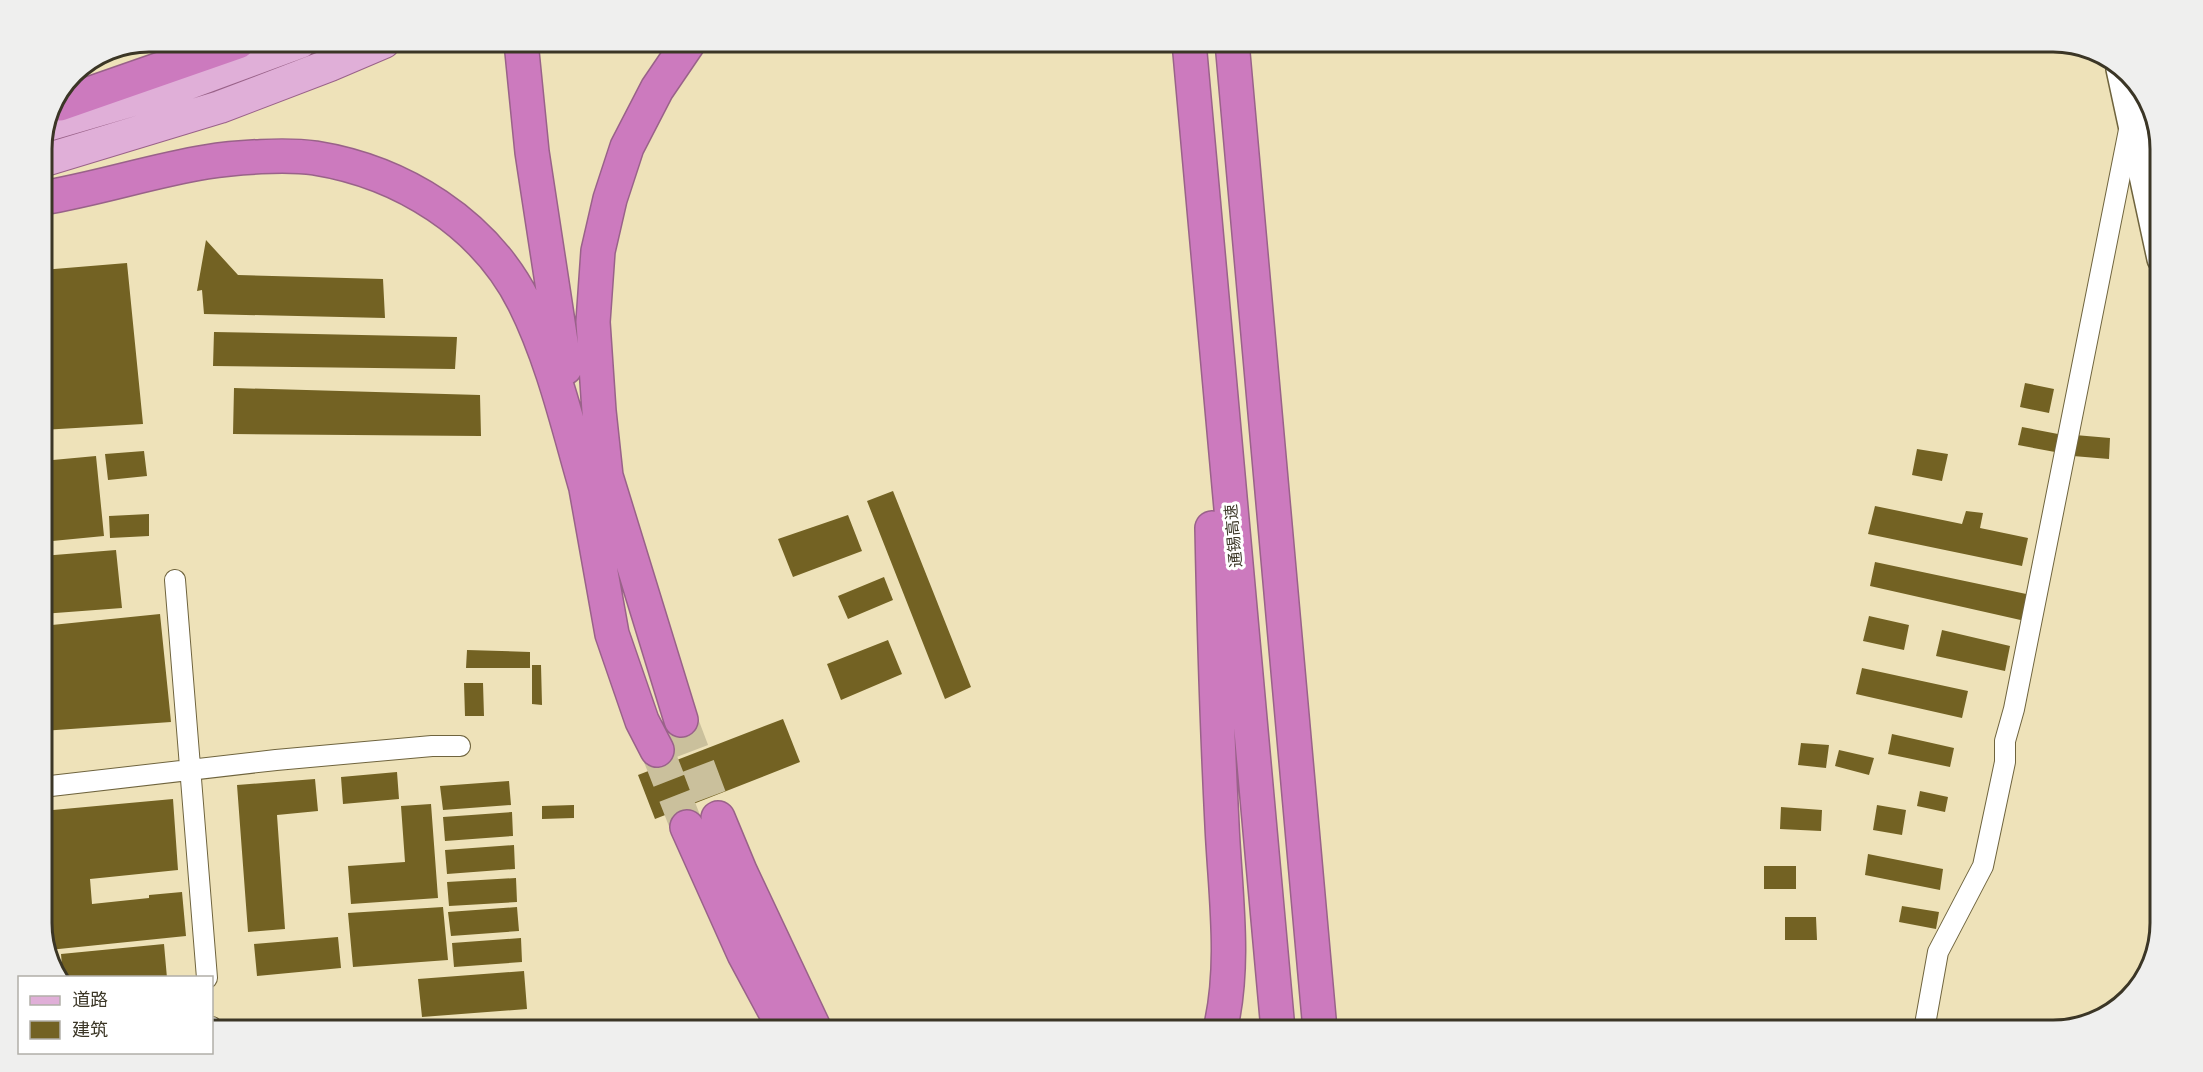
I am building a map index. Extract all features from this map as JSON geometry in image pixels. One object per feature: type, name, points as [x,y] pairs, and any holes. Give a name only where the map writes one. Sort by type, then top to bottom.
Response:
[{"type":"highway","points":[[64,103],[209,52]]},
{"type":"highway","points":[[522,52],[532,152],[551,234]]},
{"type":"highway","points":[[538,52],[560,343],[596,482]]},
{"type":"highway","points":[[657,750],[642,721],[612,634],[596,482],[599,411],[593,322],[598,251],[610,199],[627,147],[657,89],[682,52]]},
{"type":"highway","name":"通锡高速","points":[[1190,52],[1277,1020]]},
{"type":"highway","points":[[1233,52],[1319,1020]]},
{"type":"highway","points":[[53,196],[208,162],[265,157],[314,158],[366,170],[411,189],[456,218],[496,257],[524,302],[596,482],[681,720]]},
{"type":"highway","points":[[1207,247],[1216,695],[1228,979],[1222,1020]]},
{"type":"highway","points":[[718,818],[740,871],[810,1020]]},
{"type":"highway","points":[[687,826],[744,954],[780,1020]]},
{"type":"main road","points":[[57,122],[178,87],[273,52]]},
{"type":"main road","points":[[53,158],[220,107],[361,52]]},
{"type":"street","points":[[2122,80],[2150,208]]},
{"type":"street","points":[[1926,1020],[1938,952],[1983,866],[2005,762],[2005,741],[2014,709],[2131,121]]},
{"type":"street","points":[[175,579],[207,976]]},
{"type":"street","points":[[53,786],[287,759],[432,746],[460,746]]},
{"type":"building","points":[[206,240],[238,275],[383,279],[385,318],[204,314],[202,290],[197,291]]},
{"type":"building","points":[[127,263],[143,424],[53,429],[53,269]]},
{"type":"building","points":[[214,332],[457,337],[455,369],[213,366]]},
{"type":"building","points":[[2025,383],[2054,389],[2049,413],[2020,407]]},
{"type":"building","points":[[234,388],[480,395],[481,436],[233,434]]},
{"type":"building","points":[[2022,427],[2058,434],[2055,452],[2018,445]]},
{"type":"building","points":[[2075,435],[2110,438],[2109,459],[2073,456]]},
{"type":"building","points":[[1917,449],[1948,454],[1942,481],[1912,475]]},
{"type":"building","points":[[144,451],[147,476],[108,480],[105,454]]},
{"type":"building","points":[[96,456],[104,536],[53,541],[53,460]]},
{"type":"building","points":[[893,491],[971,687],[945,699],[867,501]]},
{"type":"building","points":[[1875,506],[1962,524],[1966,511],[1983,513],[1980,528],[2028,538],[2022,566],[1868,534]]},
{"type":"building","points":[[149,514],[149,536],[110,538],[109,516]]},
{"type":"building","points":[[848,515],[862,551],[793,577],[778,539]]},
{"type":"building","points":[[116,550],[122,608],[53,613],[53,555]]},
{"type":"building","points":[[1875,562],[2031,595],[2025,621],[1870,586]]},
{"type":"building","points":[[884,577],[893,600],[848,619],[838,596]]},
{"type":"building","points":[[160,614],[171,722],[53,730],[53,625]]},
{"type":"building","points":[[1869,616],[1909,625],[1904,650],[1863,641]]},
{"type":"building","points":[[1942,630],[2010,646],[2005,671],[1936,656]]},
{"type":"building","points":[[888,640],[902,674],[841,700],[827,664]]},
{"type":"building","points":[[467,650],[530,652],[530,668],[466,668]]},
{"type":"building","points":[[532,665],[541,665],[542,705],[532,704]]},
{"type":"building","points":[[1862,668],[1968,691],[1962,718],[1856,694]]},
{"type":"building","points":[[464,683],[483,683],[484,716],[465,716]]},
{"type":"building","points":[[783,719],[800,762],[655,819],[638,775]]},
{"type":"building","points":[[1892,734],[1954,748],[1950,767],[1888,754]]},
{"type":"building","points":[[1801,743],[1829,745],[1826,768],[1798,765]]},
{"type":"building","points":[[1839,750],[1874,758],[1869,775],[1835,766]]},
{"type":"building","points":[[397,772],[399,799],[343,804],[341,777]]},
{"type":"building","points":[[315,779],[318,811],[277,815],[285,929],[248,932],[237,785]]},
{"type":"building","points":[[509,781],[511,805],[443,810],[440,786]]},
{"type":"building","points":[[1920,791],[1948,797],[1945,812],[1917,806]]},
{"type":"building","points":[[173,799],[178,870],[90,879],[92,904],[182,892],[186,936],[56,949],[53,929],[53,810]]},
{"type":"building","points":[[431,804],[438,898],[351,904],[348,866],[405,862],[401,806]]},
{"type":"building","points":[[574,805],[574,818],[542,819],[542,806]]},
{"type":"building","points":[[1877,805],[1906,810],[1902,835],[1873,830]]},
{"type":"building","points":[[1781,807],[1822,810],[1821,831],[1780,829]]},
{"type":"building","points":[[512,812],[513,836],[445,841],[443,817]]},
{"type":"building","points":[[514,845],[515,869],[447,874],[445,850]]},
{"type":"building","points":[[1868,854],[1943,869],[1940,890],[1865,875]]},
{"type":"building","points":[[1764,866],[1796,866],[1796,889],[1764,889]]},
{"type":"building","points":[[516,878],[517,902],[449,906],[447,882]]},
{"type":"building","points":[[1902,906],[1939,912],[1936,929],[1899,922]]},
{"type":"building","points":[[443,907],[448,960],[353,967],[348,913]]},
{"type":"building","points":[[517,907],[519,931],[451,936],[448,912]]},
{"type":"building","points":[[1785,917],[1816,917],[1817,940],[1785,940]]},
{"type":"building","points":[[338,937],[341,968],[257,976],[254,944]]},
{"type":"building","points":[[521,938],[522,962],[454,967],[452,943]]},
{"type":"building","points":[[164,944],[167,976],[68,976],[62,966],[61,954]]},
{"type":"building","points":[[524,971],[527,1009],[422,1017],[418,979]]},
{"type":"tunnel","points":[[681,720],[718,818]]},
{"type":"tunnel","points":[[657,750],[687,827]]}]
